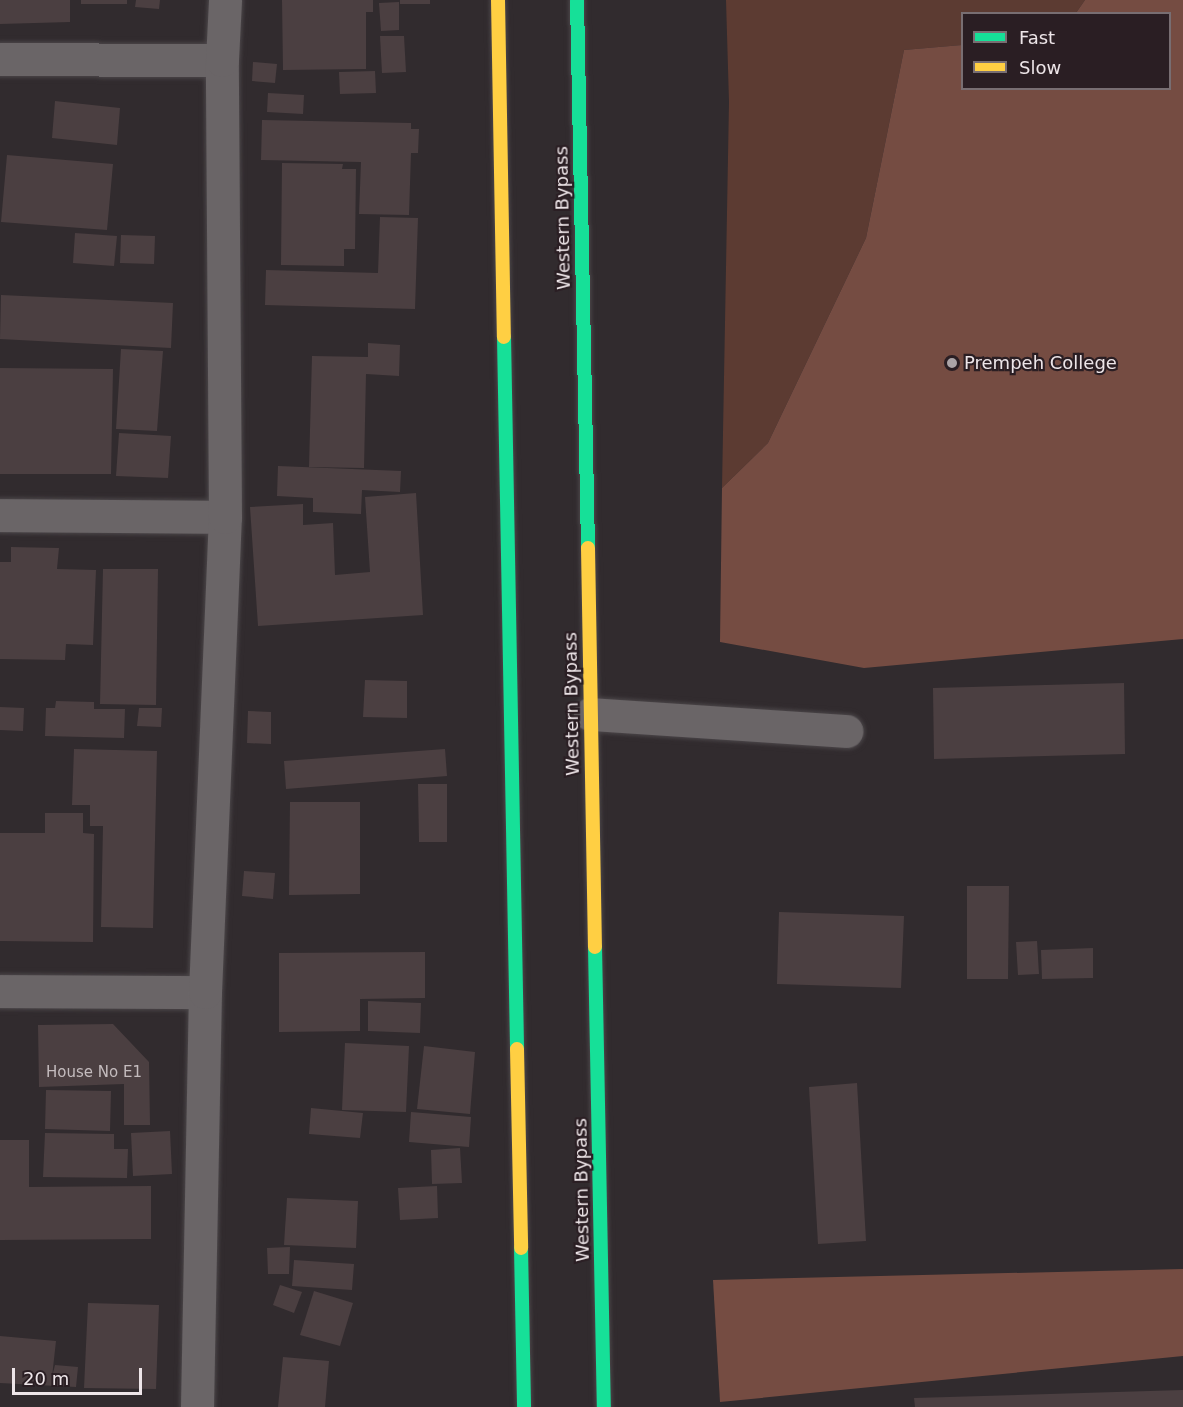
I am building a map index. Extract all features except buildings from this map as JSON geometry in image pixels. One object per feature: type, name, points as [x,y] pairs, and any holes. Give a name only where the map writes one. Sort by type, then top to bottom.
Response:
[{"type":"highway","points":[[498,0],[524,1407]]},
{"type":"highway","name":"Western Bypass","points":[[577,0],[604,1407]]},
{"type":"street","points":[[198,1407],[205,992],[225,517],[222,60],[225,0]]},
{"type":"street","points":[[0,60],[222,60]]},
{"type":"street","points":[[0,514],[225,517]]},
{"type":"street","points":[[590,714],[846,731]]},
{"type":"street","points":[[0,992],[205,992]]},
{"type":"shaded area","points":[[726,0],[1085,0],[1077,12],[961,12],[961,45],[904,50],[866,238],[768,443],[722,488],[729,102]]},
{"type":"shaded area","points":[[1085,0],[1183,0],[1183,639],[864,668],[720,642],[722,488],[768,443],[866,238],[904,50],[961,45],[961,90],[1171,90],[1171,12],[1077,12]]},
{"type":"shaded area","points":[[1183,1269],[1183,1356],[720,1402],[713,1280]]},
{"type":"traffic: fast","points":[[577,0],[588,548]]},
{"type":"traffic: fast","points":[[504,337],[517,1049]]},
{"type":"traffic: fast","points":[[595,947],[604,1407]]},
{"type":"traffic: fast","points":[[521,1248],[524,1407]]},
{"type":"traffic: slow","points":[[498,0],[504,337]]},
{"type":"traffic: slow","points":[[588,548],[595,947]]},
{"type":"traffic: slow","points":[[517,1049],[521,1248]]},
{"type":"place","name":"Prempeh College","points":[[952,363]]}]
